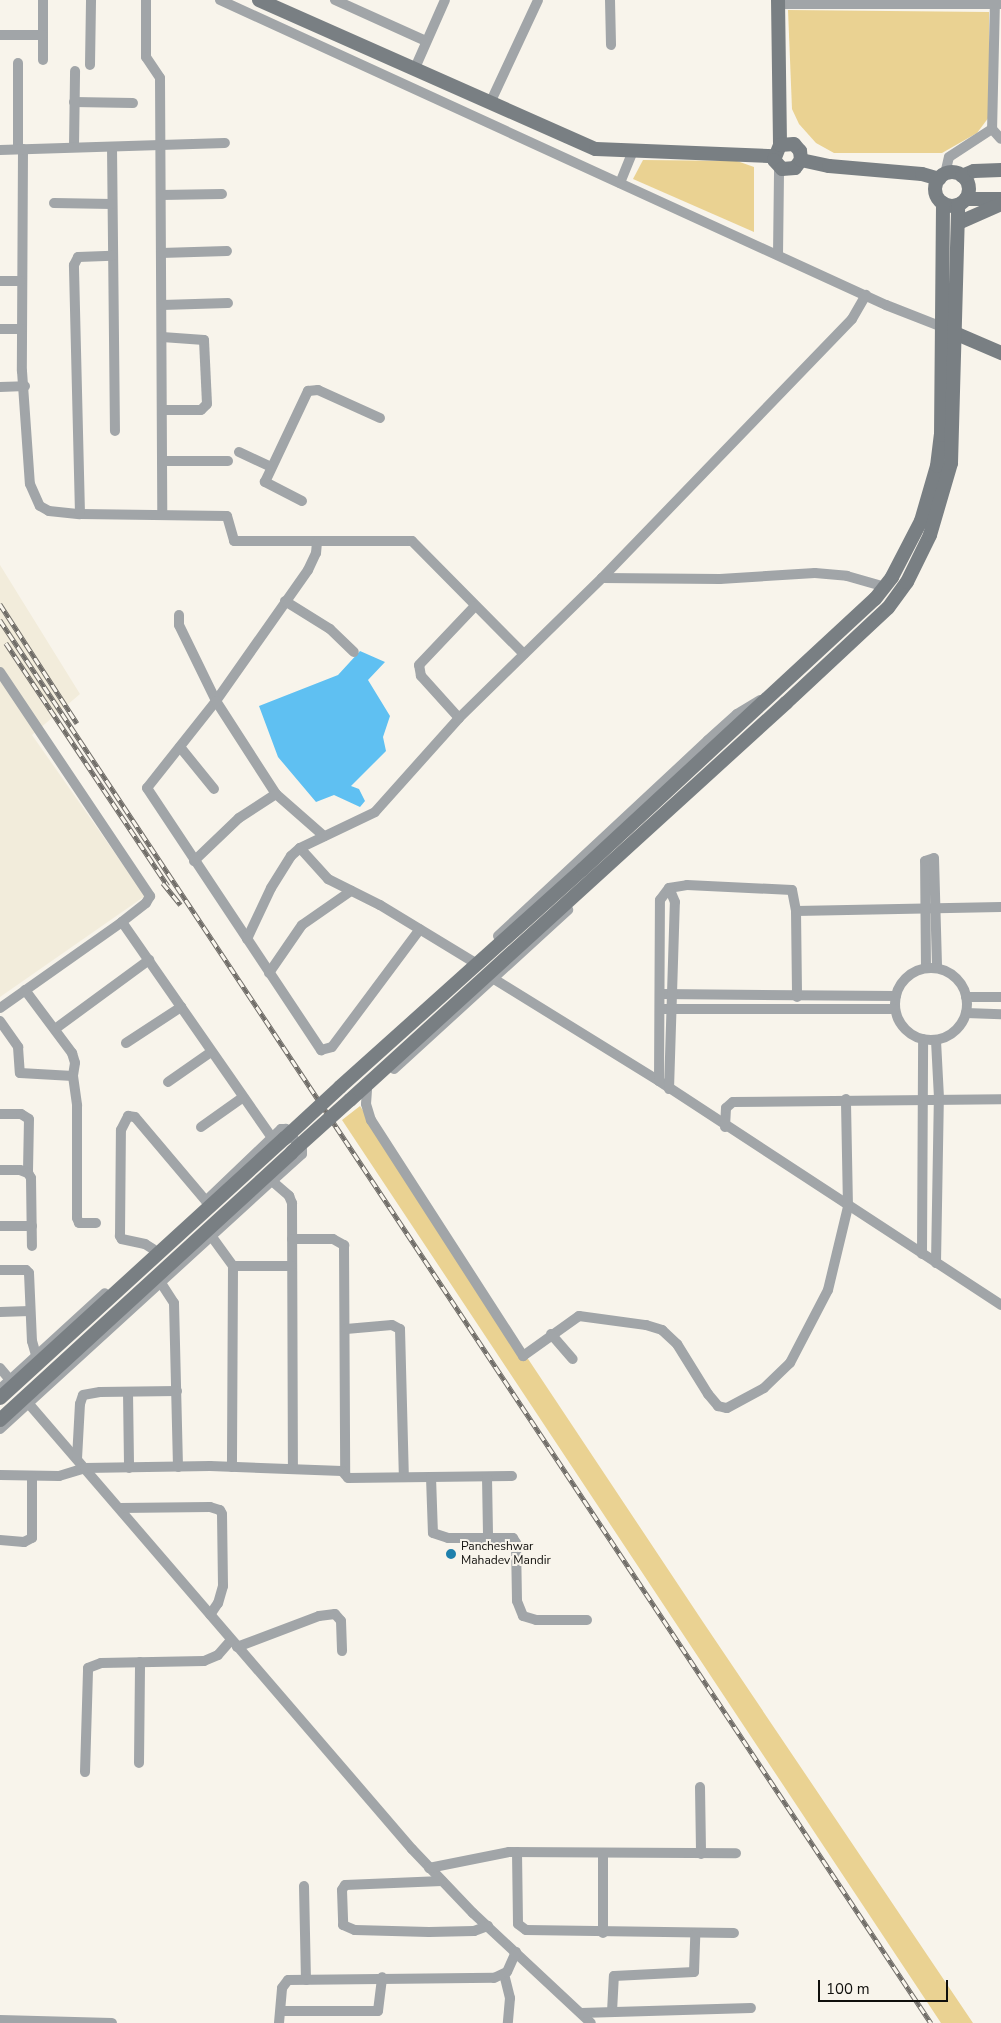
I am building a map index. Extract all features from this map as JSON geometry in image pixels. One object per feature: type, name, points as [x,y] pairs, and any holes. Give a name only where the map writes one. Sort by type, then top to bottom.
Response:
[{"type":"main road","points":[[259,0],[596,149],[778,156]]},
{"type":"main road","points":[[778,2],[778,156],[791,170],[801,160]]},
{"type":"main road","points":[[778,156],[789,143],[797,147],[801,160]]},
{"type":"main road","points":[[0,1420],[888,608],[920,560],[940,507],[951,463],[957,334],[958,223],[962,202],[969,189],[962,176],[954,172],[942,177],[828,166],[801,160]]},
{"type":"main road","points":[[962,176],[979,171],[1001,170]]},
{"type":"main road","points":[[0,1398],[279,1138],[343,1085],[772,694],[885,587],[921,521],[937,466],[942,328],[943,203],[936,194],[942,177]]},
{"type":"main road","points":[[943,203],[1001,199]]},
{"type":"main road","points":[[958,223],[1001,204]]},
{"type":"main road","points":[[942,328],[1001,353]]},
{"type":"street","points":[[43,0],[43,60]]},
{"type":"street","points":[[90,64],[91,0]]},
{"type":"street","points":[[146,0],[146,57],[160,78],[162,513]]},
{"type":"street","points":[[220,0],[942,328]]},
{"type":"street","points":[[335,0],[354,4],[426,42]]},
{"type":"street","points":[[415,68],[445,0]]},
{"type":"street","points":[[491,101],[538,0]]},
{"type":"street","points":[[610,0],[611,45]]},
{"type":"street","points":[[778,2],[997,2],[998,28],[992,129],[1001,139]]},
{"type":"street","points":[[0,35],[43,35]]},
{"type":"street","points":[[18,63],[22,328],[33,496],[40,506],[49,511],[80,514],[162,513],[226,516],[234,541],[412,541],[524,654]]},
{"type":"street","points":[[74,146],[75,71]]},
{"type":"street","points":[[74,102],[133,103]]},
{"type":"street","points":[[942,177],[949,157],[992,129]]},
{"type":"street","points":[[0,150],[74,146],[112,147],[225,143]]},
{"type":"street","points":[[112,147],[115,431]]},
{"type":"street","points":[[620,183],[633,151]]},
{"type":"street","points":[[778,156],[778,255]]},
{"type":"street","points":[[161,195],[222,194]]},
{"type":"street","points":[[54,204],[112,204]]},
{"type":"street","points":[[161,253],[228,251]]},
{"type":"street","points":[[80,514],[74,265],[78,257],[112,256]]},
{"type":"street","points":[[0,281],[21,281]]},
{"type":"street","points":[[247,940],[271,888],[300,848],[375,812],[459,718],[602,578],[852,319],[866,295]]},
{"type":"street","points":[[162,304],[228,303]]},
{"type":"street","points":[[0,328],[22,328]]},
{"type":"street","points":[[162,337],[204,340],[207,404],[201,410],[162,410]]},
{"type":"street","points":[[0,387],[25,386]]},
{"type":"street","points":[[302,501],[268,484],[266,479],[304,397],[312,389],[380,418]]},
{"type":"street","points":[[238,452],[271,467]]},
{"type":"street","points":[[162,461],[228,461]]},
{"type":"street","points":[[317,542],[313,562],[216,701],[147,788],[317,1047],[327,1050],[420,929]]},
{"type":"street","points":[[602,578],[718,579],[815,573],[847,576],[885,587]]},
{"type":"street","points":[[285,601],[330,629],[354,652]]},
{"type":"street","points":[[459,718],[421,676],[418,665],[475,606]]},
{"type":"street","points":[[179,615],[179,625],[216,701],[276,794],[324,836]]},
{"type":"street","points":[[0,672],[149,893],[146,903],[122,922],[0,1008]]},
{"type":"street","points":[[343,1085],[354,1067],[472,961],[738,714],[772,694]]},
{"type":"street","points":[[786,703],[742,750],[494,979],[358,1094],[366,1104],[370,1120],[523,1356],[551,1334],[579,1316],[662,1330],[676,1344],[718,1406],[732,1407],[775,1378],[797,1351],[828,1290],[848,1206],[846,1099]]},
{"type":"street","points":[[180,747],[214,789]]},
{"type":"street","points":[[194,861],[239,818],[276,794]]},
{"type":"street","points":[[300,848],[319,872],[420,929],[472,961]]},
{"type":"street","points":[[927,858],[936,860],[936,907],[931,968],[925,908],[927,858]]},
{"type":"street","points":[[659,1081],[660,900],[669,888],[687,885],[787,888],[794,892],[797,997]]},
{"type":"street","points":[[669,888],[675,902],[674,994],[669,1089]]},
{"type":"street","points":[[269,973],[302,925],[351,891]]},
{"type":"street","points":[[796,911],[1001,907]]},
{"type":"street","points":[[122,922],[242,1098],[279,1138]]},
{"type":"street","points":[[55,1029],[149,960]]},
{"type":"street","points":[[931,968],[954,976],[966,997],[966,1013],[955,1031],[936,1040],[923,1039],[904,1028],[895,1009],[896,996],[906,978],[931,968]]},
{"type":"street","points":[[494,979],[659,1081],[725,1126],[1001,1304]]},
{"type":"street","points":[[25,990],[55,1029],[75,1062],[73,1076],[77,1106],[77,1218],[79,1222],[96,1223]]},
{"type":"street","points":[[660,994],[797,997],[896,996]]},
{"type":"street","points":[[966,997],[1001,998]]},
{"type":"street","points":[[126,1043],[181,1007]]},
{"type":"street","points":[[660,1009],[895,1009]]},
{"type":"street","points":[[966,1013],[1001,1014]]},
{"type":"street","points":[[0,1021],[18,1047],[20,1073],[73,1076]]},
{"type":"street","points":[[922,1254],[925,1099],[923,1039]]},
{"type":"street","points":[[936,1040],[939,1098],[936,1263]]},
{"type":"street","points":[[168,1082],[211,1052]]},
{"type":"street","points":[[201,1127],[242,1098]]},
{"type":"street","points":[[725,1126],[726,1108],[733,1102],[846,1099],[1001,1099]]},
{"type":"street","points":[[0,1114],[21,1114],[29,1120],[28,1173],[32,1246]]},
{"type":"street","points":[[153,1249],[145,1244],[122,1239],[120,1236],[121,1130],[128,1116],[134,1117],[206,1201]]},
{"type":"street","points":[[0,1389],[206,1201],[279,1138],[281,1129],[286,1129],[303,1152],[161,1284],[0,1428]]},
{"type":"street","points":[[0,1170],[28,1173]]},
{"type":"street","points":[[272,1181],[289,1196],[292,1239],[292,1469]]},
{"type":"street","points":[[0,1226],[32,1226]]},
{"type":"street","points":[[212,1237],[233,1266],[232,1467]]},
{"type":"street","points":[[292,1239],[333,1239],[344,1245],[346,1329],[345,1473],[348,1478],[512,1476]]},
{"type":"street","points":[[233,1266],[292,1266]]},
{"type":"street","points":[[0,1270],[28,1270],[32,1341],[36,1355]]},
{"type":"street","points":[[161,1284],[174,1303],[178,1467]]},
{"type":"street","points":[[0,1312],[30,1311]]},
{"type":"street","points":[[346,1329],[392,1325],[400,1330],[404,1477]]},
{"type":"street","points":[[551,1334],[573,1359]]},
{"type":"street","points":[[0,1368],[10,1380]]},
{"type":"street","points":[[77,1459],[80,1404],[83,1395],[177,1391]]},
{"type":"street","points":[[128,1392],[129,1468]]},
{"type":"street","points":[[29,1404],[429,1868],[592,2023]]},
{"type":"street","points":[[0,1475],[59,1476],[85,1468],[178,1467],[292,1469],[345,1473]]},
{"type":"street","points":[[0,1540],[24,1542],[32,1538],[32,1476]]},
{"type":"street","points":[[430,1477],[433,1533],[448,1538],[513,1538],[516,1543],[517,1601],[523,1616],[536,1620],[587,1620]]},
{"type":"street","points":[[487,1477],[488,1537]]},
{"type":"street","points":[[120,1508],[210,1508],[220,1510],[223,1586],[218,1604],[210,1615]]},
{"type":"street","points":[[85,1772],[88,1668],[101,1663],[204,1661],[218,1655],[234,1643],[319,1616],[335,1614],[341,1621],[342,1651]]},
{"type":"street","points":[[139,1763],[140,1662]]},
{"type":"street","points":[[700,1787],[701,1854]]},
{"type":"street","points":[[429,1868],[489,1854],[517,1852],[604,1854],[736,1853]]},
{"type":"street","points":[[517,1852],[520,1928],[604,1933],[734,1934]]},
{"type":"street","points":[[604,1854],[604,1933]]},
{"type":"street","points":[[442,1881],[345,1885],[342,1890],[343,1925],[355,1930],[429,1932],[474,1931],[488,1926]]},
{"type":"street","points":[[304,1886],[306,1980]]},
{"type":"street","points":[[612,2012],[614,1976],[694,1972],[694,1934]]},
{"type":"street","points":[[279,2023],[284,1983],[306,1980],[382,1977],[494,1978],[504,1974],[516,1952]]},
{"type":"street","points":[[504,1974],[510,1998],[508,2023]]},
{"type":"street","points":[[281,2011],[378,2011],[382,1977]]},
{"type":"street","points":[[581,2013],[751,2008]]},
{"type":"street","points":[[0,2020],[112,2023]]},
{"type":"shaded area","points":[[788,10],[989,12],[989,117],[977,133],[942,153],[834,153],[816,143],[799,124],[792,109]]},
{"type":"shaded area","points":[[643,160],[737,161],[754,167],[754,232],[633,179]]},
{"type":"shaded area","points":[[0,565],[80,694],[32,735],[145,896],[0,997]]},
{"type":"shaded area","points":[[360,1106],[703,1622],[973,2023],[941,2023],[342,1120]]},
{"type":"water","points":[[360,651],[385,662],[368,680],[390,716],[383,737],[386,751],[351,786],[359,789],[365,801],[360,807],[334,795],[316,802],[278,757],[259,706],[338,675]]},
{"type":"railway","points":[[0,604],[77,723]]},
{"type":"railway","points":[[0,620],[931,2023]]},
{"type":"railway","points":[[6,643],[168,886]]},
{"type":"railway","points":[[163,883],[181,905]]},
{"type":"place","name":"Pancheshwar Mahadev Mandir","points":[[451,1554]]}]
